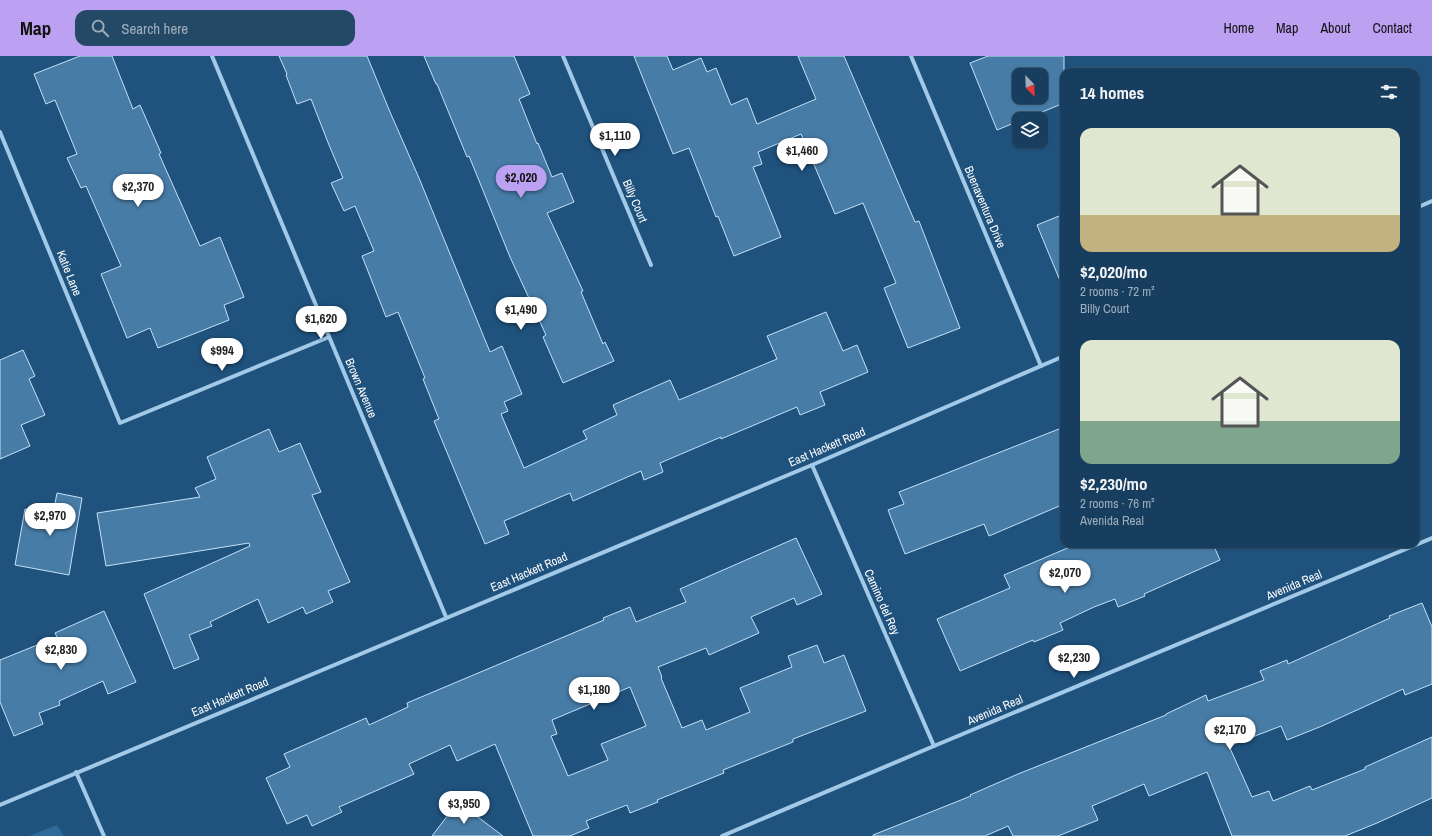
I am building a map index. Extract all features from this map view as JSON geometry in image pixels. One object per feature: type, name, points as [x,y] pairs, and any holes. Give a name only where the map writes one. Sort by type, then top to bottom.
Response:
[{"type":"street","name":"Brown Avenue","points":[[212,56],[446,617]]},
{"type":"street","name":"Billy Court","points":[[563,56],[651,265]]},
{"type":"street","name":"Buenaventura Drive","points":[[911,56],[1041,366]]},
{"type":"street","name":"Katie Lane","points":[[0,132],[120,423],[329,337]]},
{"type":"street","points":[[1420,206],[1432,201]]},
{"type":"street","name":"East Hackett Road","points":[[0,805],[812,465],[1060,358]]},
{"type":"street","name":"Camino del Rey","points":[[812,465],[934,746]]},
{"type":"street","name":"Avenida Real","points":[[1420,543],[1432,538]]},
{"type":"street","name":"Avenida Real","points":[[722,836],[1408,548]]},
{"type":"street","points":[[76,772],[104,836]]},
{"type":"shaded area","points":[[57,825],[64,836],[29,836]]},
{"type":"building","points":[[80,56],[112,56],[133,109],[140,105],[161,153],[159,154],[200,246],[220,237],[244,297],[224,305],[229,320],[158,348],[150,328],[127,338],[101,274],[121,266],[86,186],[81,188],[67,158],[77,154],[55,100],[46,104],[34,74]]},
{"type":"building","points":[[279,56],[367,56],[419,178],[490,352],[502,346],[522,394],[504,402],[508,411],[501,414],[524,468],[587,439],[583,431],[617,415],[613,405],[670,380],[679,400],[777,359],[767,336],[826,312],[843,351],[857,345],[868,372],[820,392],[825,405],[800,415],[797,407],[721,439],[721,437],[660,463],[663,472],[644,480],[641,471],[573,501],[570,493],[504,521],[509,534],[485,544],[434,421],[439,419],[423,379],[425,378],[398,312],[386,317],[362,256],[374,251],[355,206],[344,211],[331,183],[343,178],[311,99],[297,104]]},
{"type":"building","points":[[424,56],[514,56],[530,94],[519,99],[537,144],[538,143],[552,177],[562,173],[574,202],[547,213],[583,291],[581,292],[603,344],[605,342],[614,361],[563,383],[543,337],[546,335],[510,257],[469,156],[467,157]]},
{"type":"building","points":[[634,56],[667,56],[673,70],[701,58],[707,72],[716,68],[731,105],[747,98],[757,124],[816,99],[798,56],[844,56],[915,222],[919,221],[960,328],[908,348],[884,288],[896,283],[863,203],[835,214],[801,134],[758,152],[762,164],[753,167],[781,237],[734,256],[718,216],[716,217],[689,148],[673,154]]},
{"type":"building","points":[[988,56],[1064,56],[1064,68],[1060,68],[1060,105],[1042,112],[1012,112],[1012,124],[997,130],[970,63]]},
{"type":"building","points":[[1060,216],[1060,281],[1037,225]]},
{"type":"building","points":[[23,350],[35,376],[29,379],[45,415],[21,425],[30,446],[0,459],[0,360]]},
{"type":"building","points":[[269,429],[279,452],[300,443],[321,492],[312,495],[350,582],[328,591],[333,602],[306,614],[303,607],[268,623],[258,599],[210,622],[212,626],[189,635],[199,659],[174,669],[144,594],[250,546],[249,543],[106,566],[97,513],[200,497],[195,488],[216,479],[207,457]]},
{"type":"building","points":[[1060,429],[1060,506],[989,536],[984,524],[905,554],[888,510],[904,504],[899,492]]},
{"type":"building","points":[[57,493],[82,498],[69,575],[15,565],[25,509],[53,514]]},
{"type":"building","points":[[796,538],[822,594],[797,605],[794,598],[751,617],[759,633],[709,655],[706,648],[658,667],[662,677],[661,678],[682,728],[702,720],[706,730],[750,712],[740,688],[792,667],[788,656],[817,645],[824,663],[844,655],[866,711],[793,739],[793,742],[723,770],[724,773],[657,800],[658,802],[630,813],[627,805],[586,821],[589,828],[570,836],[533,836],[495,744],[457,761],[450,745],[409,764],[414,774],[339,807],[342,812],[312,826],[307,815],[287,824],[266,778],[290,767],[284,754],[366,718],[369,725],[408,707],[407,703],[604,620],[603,618],[630,607],[636,622],[686,602],[680,589]],"holes":[[[630,687],[646,726],[601,744],[608,760],[568,776],[551,736],[557,734],[552,720]]]},
{"type":"building","points":[[1068,548],[1215,548],[1220,560],[1144,594],[1145,596],[1118,607],[1115,599],[1094,607],[1060,623],[1063,630],[1034,642],[1033,640],[960,671],[937,619],[1010,588],[1004,575]]},
{"type":"building","points":[[1422,603],[1432,627],[1432,684],[1405,695],[1403,689],[1322,726],[1287,740],[1281,726],[1229,746],[1252,797],[1269,791],[1273,801],[1310,786],[1312,790],[1365,769],[1365,767],[1432,737],[1432,798],[1377,823],[1345,836],[1232,836],[1207,772],[1149,796],[1144,784],[1092,806],[1098,820],[1058,836],[1013,836],[1008,826],[985,836],[873,836],[971,796],[970,795],[1018,774],[1166,715],[1206,695],[1208,701],[1264,680],[1260,671],[1287,660],[1288,664],[1390,618],[1389,616]]},
{"type":"building","points":[[104,611],[136,682],[108,694],[103,681],[59,701],[60,705],[39,713],[43,724],[14,736],[0,702],[0,660],[57,637],[55,633]]},
{"type":"building","points":[[458,802],[503,836],[432,836]]}]
